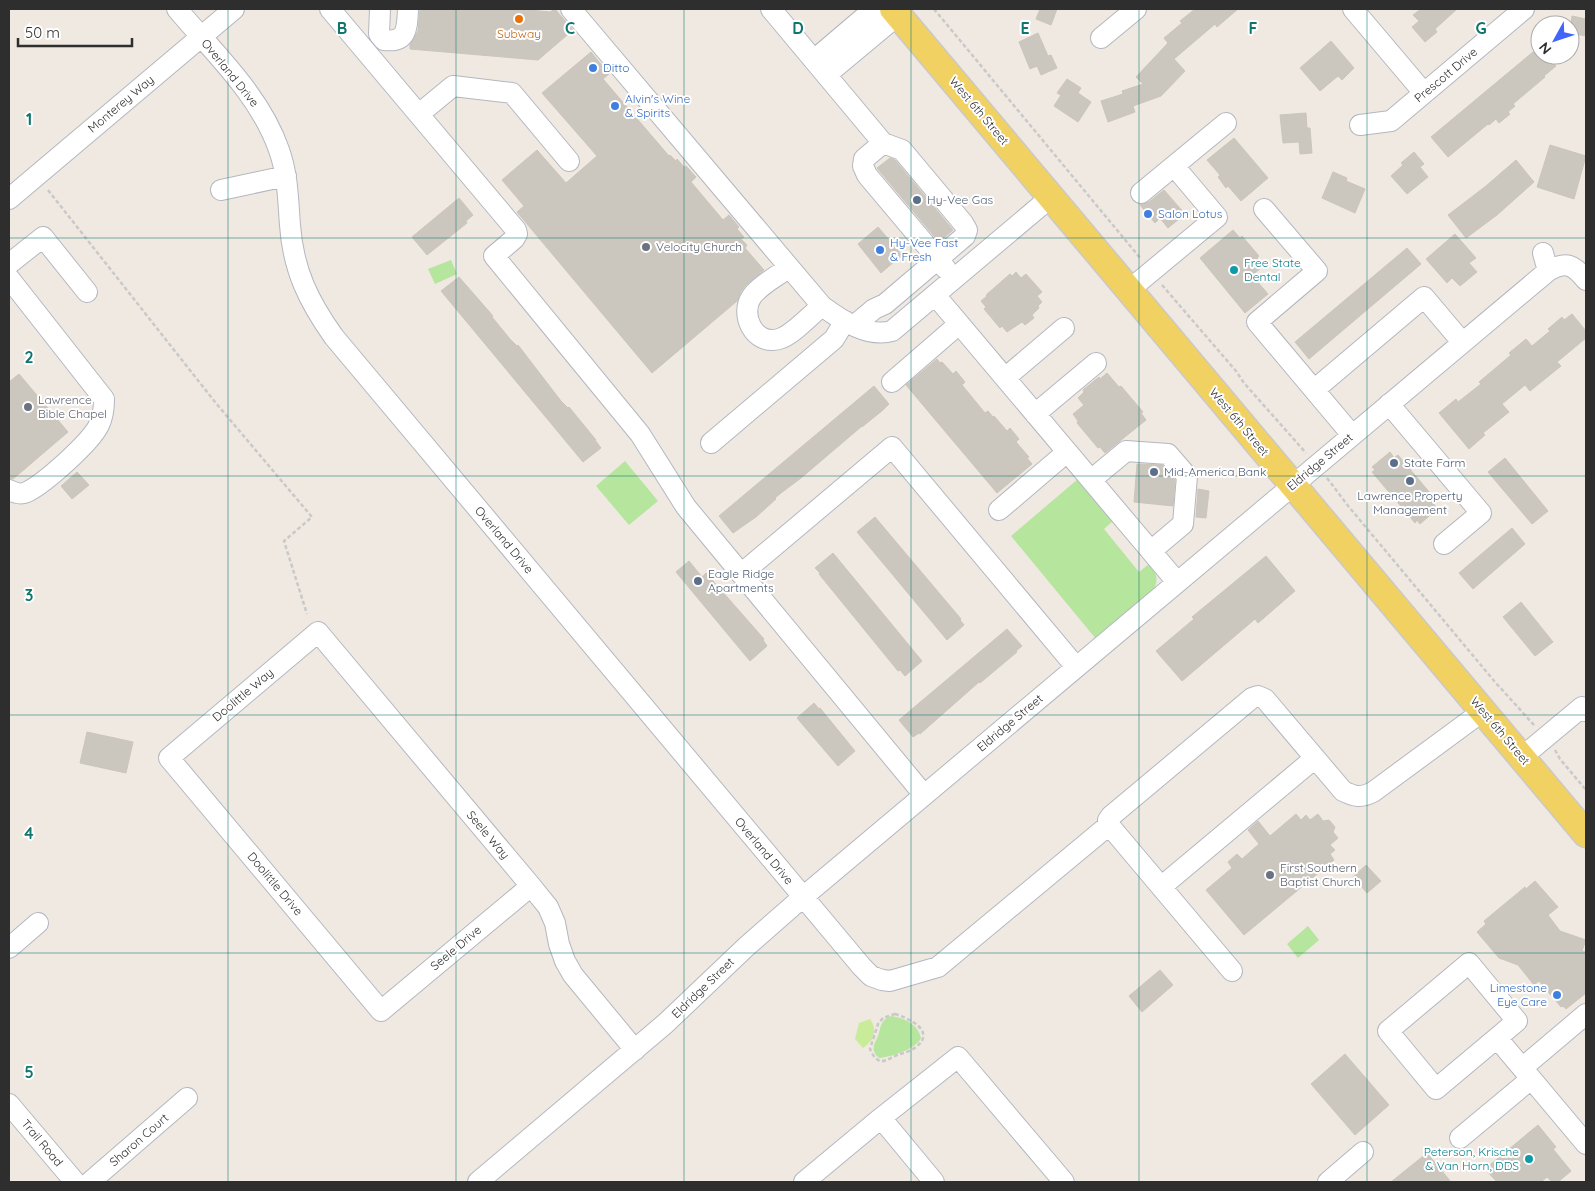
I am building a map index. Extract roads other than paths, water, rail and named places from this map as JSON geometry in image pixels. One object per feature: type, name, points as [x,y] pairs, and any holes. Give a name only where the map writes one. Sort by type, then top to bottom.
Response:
[{"type":"main road","name":"West 6th Street","points":[[888,11],[1051,197],[1586,834]]},
{"type":"street","name":"Overland Drive","points":[[177,9],[261,110],[279,149],[286,176],[295,261],[308,296],[323,322],[871,976],[882,980],[890,980],[938,966],[1109,825]]},
{"type":"street","name":"Monterey Way","points":[[9,198],[234,9]]},
{"type":"street","points":[[379,17],[379,34],[384,40],[392,41],[405,33],[408,9]]},
{"type":"street","points":[[571,9],[822,306],[850,323],[868,331],[883,334],[892,331],[1051,197]]},
{"type":"street","points":[[711,443],[834,339],[850,323],[885,304],[965,236],[967,230],[902,150],[883,143],[771,9]]},
{"type":"street","points":[[1101,38],[1136,9]]},
{"type":"street","points":[[1353,9],[1424,93]]},
{"type":"street","name":"Prescott Drive","points":[[1360,125],[1391,121],[1524,9]]},
{"type":"street","points":[[333,10],[516,230],[517,234],[514,240],[494,256],[640,434],[686,507],[924,795]]},
{"type":"street","points":[[820,68],[888,11]]},
{"type":"street","points":[[419,114],[453,86],[512,93],[569,161]]},
{"type":"street","points":[[1142,193],[1226,123]]},
{"type":"street","points":[[883,143],[864,159],[863,166],[866,175],[954,279]]},
{"type":"street","points":[[1129,290],[1217,217],[1174,166]]},
{"type":"street","points":[[221,190],[286,176]]},
{"type":"street","points":[[1264,209],[1317,271],[1257,322],[1352,435]]},
{"type":"street","points":[[9,264],[43,237],[87,292]]},
{"type":"street","name":"Eldridge Street","points":[[478,1182],[666,1024],[747,946],[803,897],[1462,342],[1546,262],[1558,266],[1568,265],[1577,269],[1586,280]]},
{"type":"street","points":[[789,267],[753,294],[748,302],[746,311],[751,329],[758,336],[767,339],[778,339],[788,335],[822,306]]},
{"type":"street","points":[[9,278],[104,399],[104,410],[99,425],[86,444],[55,472],[26,493],[16,494],[9,490]]},
{"type":"street","points":[[935,295],[1177,582]]},
{"type":"street","points":[[1314,390],[1424,297],[1462,342]]},
{"type":"street","points":[[892,382],[959,324]]},
{"type":"street","points":[[1005,378],[1064,328]]},
{"type":"street","points":[[1035,414],[1096,363]]},
{"type":"street","points":[[1389,404],[1480,513],[1444,544]]},
{"type":"street","points":[[741,574],[892,448],[1076,667]]},
{"type":"street","points":[[1091,480],[1126,451],[1168,454],[1187,476],[1183,524],[1151,551]]},
{"type":"street","points":[[999,510],[1067,452]]},
{"type":"street","name":"Doolittle Way","points":[[169,758],[318,632]]},
{"type":"street","name":"Seele Way","points":[[318,632],[548,907],[555,923],[565,961],[573,975],[636,1050]]},
{"type":"street","points":[[1232,971],[1109,825],[1108,820],[1111,816],[1252,698],[1258,696],[1265,700],[1343,791],[1354,796],[1363,797],[1373,792],[1483,711]]},
{"type":"street","points":[[1522,757],[1582,706],[1586,711]]},
{"type":"street","name":"Doolittle Drive","points":[[169,758],[381,1011]]},
{"type":"street","points":[[1161,887],[1315,758]]},
{"type":"street","name":"Seele Drive","points":[[381,1011],[531,886]]},
{"type":"street","points":[[9,948],[38,923]]},
{"type":"street","points":[[1469,963],[1517,1021],[1497,1038],[1436,1089],[1388,1031],[1469,963]]},
{"type":"street","points":[[1460,1138],[1586,1014]]},
{"type":"street","points":[[1497,1038],[1586,1144]]},
{"type":"street","points":[[804,1182],[880,1118],[958,1057],[1064,1182]]},
{"type":"street","name":"Sharon Court","points":[[90,1182],[187,1098]]},
{"type":"street","name":"Trail Road","points":[[9,1104],[75,1182]]},
{"type":"street","points":[[880,1118],[934,1182]]},
{"type":"street","points":[[1339,1179],[1363,1152]]},
{"type":"place","name":"Subway","points":[[519,19]]},
{"type":"place","name":"Ditto","points":[[593,68]]},
{"type":"place","name":"Alvin's Wine & Spirits","points":[[615,106]]},
{"type":"place","name":"Hy-Vee Gas","points":[[917,200]]},
{"type":"place","name":"Salon Lotus","points":[[1148,214]]},
{"type":"place","name":"Velocity Church","points":[[646,247]]},
{"type":"place","name":"Hy-Vee Fast & Fresh","points":[[880,250]]},
{"type":"place","name":"Free State Dental","points":[[1234,270]]},
{"type":"place","name":"Lawrence Bible Chapel","points":[[28,407]]},
{"type":"place","name":"State Farm","points":[[1394,463]]},
{"type":"place","name":"Mid-America Bank","points":[[1154,472]]},
{"type":"place","name":"Lawrence Property Management","points":[[1410,481]]},
{"type":"place","name":"Eagle Ridge Apartments","points":[[698,581]]},
{"type":"place","name":"First Southern Baptist Church","points":[[1270,875]]},
{"type":"place","name":"Limestone Eye Care","points":[[1557,995]]},
{"type":"place","name":"Peterson, Krische & Van Horn, DDS","points":[[1529,1159]]}]
